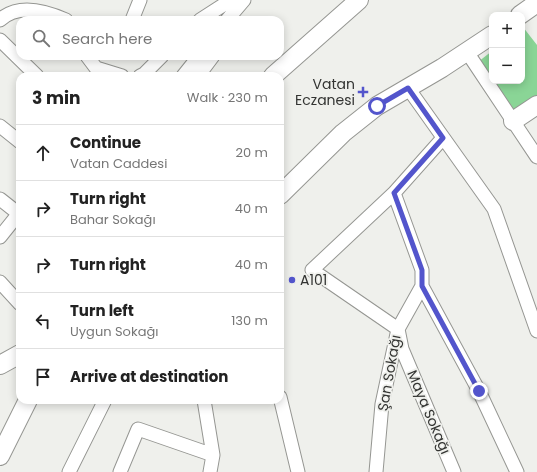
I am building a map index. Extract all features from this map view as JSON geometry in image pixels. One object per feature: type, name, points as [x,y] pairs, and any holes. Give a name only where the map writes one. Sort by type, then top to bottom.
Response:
[{"type":"street","points":[[134,16],[140,0]]},
{"type":"street","points":[[206,16],[231,0]]},
{"type":"street","points":[[230,16],[244,0]]},
{"type":"street","points":[[242,16],[254,0]]},
{"type":"street","points":[[277,72],[358,0]]},
{"type":"street","points":[[524,12],[537,3]]},
{"type":"street","points":[[0,20],[17,11],[32,10],[58,16]]},
{"type":"street","points":[[284,191],[343,133],[377,106],[467,52],[489,36]]},
{"type":"street","points":[[0,40],[16,56]]},
{"type":"street","points":[[467,52],[537,157]]},
{"type":"street","points":[[21,60],[33,72]]},
{"type":"street","points":[[89,60],[96,68],[109,72]]},
{"type":"street","points":[[146,72],[158,60]]},
{"type":"street","points":[[186,72],[196,60]]},
{"type":"street","points":[[201,72],[210,60]]},
{"type":"street","points":[[408,88],[494,209],[537,331]]},
{"type":"street","points":[[513,121],[537,105]]},
{"type":"street","points":[[0,126],[16,139]]},
{"type":"street","points":[[443,138],[394,193],[422,270],[422,286],[479,391],[517,472]]},
{"type":"street","name":"Şan Sokağı","points":[[376,472],[382,404],[398,329],[312,270],[394,193]]},
{"type":"street","points":[[0,199],[16,211]]},
{"type":"street","points":[[0,237],[16,217]]},
{"type":"street","points":[[1,286],[16,300]]},
{"type":"street","points":[[398,329],[422,286]]},
{"type":"street","name":"Maya Sokağı","points":[[398,329],[405,356],[454,472]]},
{"type":"street","points":[[0,364],[16,356]]},
{"type":"street","points":[[0,456],[26,404]]},
{"type":"street","points":[[69,472],[103,404]]},
{"type":"street","points":[[205,404],[213,455],[210,472]]},
{"type":"street","points":[[282,404],[298,472]]},
{"type":"street","points":[[120,472],[138,429],[213,455]]},
{"type":"building","points":[[525,30],[537,45],[537,98],[514,112],[494,84],[525,84]]},
{"type":"building","points":[[489,53],[489,77],[478,62]]},
{"type":"place","name":"Vatan Eczanesi","points":[[363,92]]},
{"type":"place","name":"A101","points":[[292,280]]},
{"type":"route","points":[[377,106],[408,88],[443,138],[394,193],[422,270],[422,286],[479,391]]}]
